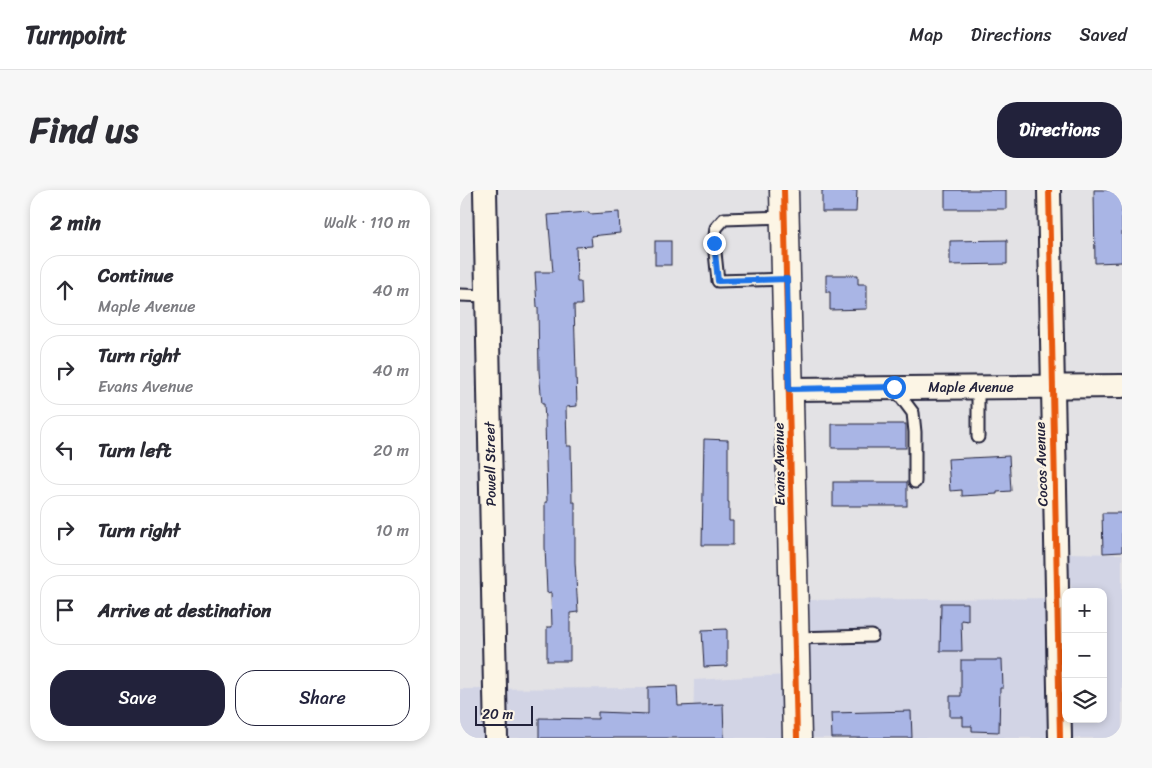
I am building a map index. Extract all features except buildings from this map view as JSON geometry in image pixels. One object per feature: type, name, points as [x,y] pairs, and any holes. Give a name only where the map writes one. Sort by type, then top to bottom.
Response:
[{"type":"main road","name":"Evans Avenue","points":[[784,190],[797,738]]},
{"type":"street","name":"Powell Street","points":[[485,190],[496,738]]},
{"type":"street","name":"Cocos Avenue","points":[[1049,190],[1060,738]]},
{"type":"street","name":"Maple Avenue","points":[[789,389],[1122,386]]},
{"type":"lane","points":[[785,217],[724,219],[716,228],[714,243],[718,281],[787,279]]},
{"type":"lane","points":[[460,295],[487,296]]},
{"type":"lane","points":[[894,387],[913,413],[915,482]]},
{"type":"lane","points":[[978,387],[978,437]]},
{"type":"lane","points":[[795,638],[872,636]]},
{"type":"shaded area","points":[[1064,553],[1122,554],[1122,738],[808,738],[804,600],[1062,598],[1062,723],[1107,723],[1107,588],[1071,588]]},
{"type":"shaded area","points":[[786,675],[787,738],[693,738],[694,680]]},
{"type":"shaded area","points":[[650,688],[650,738],[460,738],[460,689]]},
{"type":"cycle path","points":[[784,190],[797,738]]},
{"type":"cycle path","points":[[1049,190],[1060,738]]},
{"type":"route","points":[[714,243],[718,281],[787,279],[789,389],[894,387]]}]
